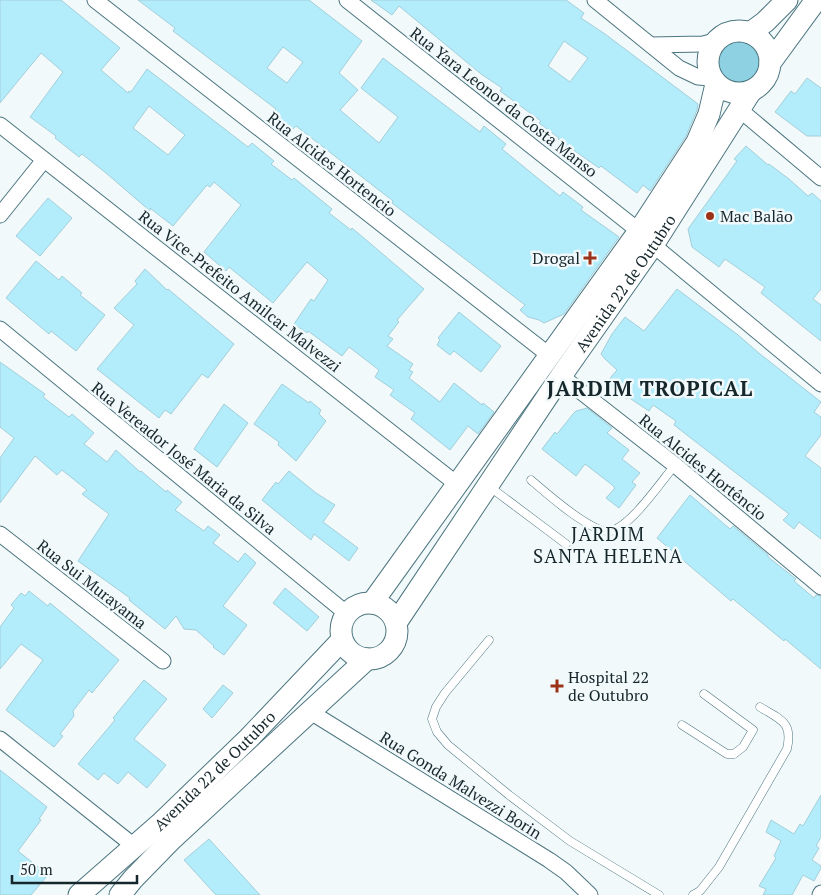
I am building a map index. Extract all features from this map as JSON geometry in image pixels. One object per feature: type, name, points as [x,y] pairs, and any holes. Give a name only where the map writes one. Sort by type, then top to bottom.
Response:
[{"type":"street","name":"Rua Alcides Hortencio","points":[[95,0],[549,355]]},
{"type":"street","name":"Rua Yara Leonor da Costa Manso","points":[[347,0],[646,238],[821,384]]},
{"type":"street","points":[[595,0],[667,60],[688,74],[714,81]]},
{"type":"street","points":[[750,33],[766,22],[787,0]]},
{"type":"street","points":[[770,62],[816,0]]},
{"type":"street","points":[[651,46],[703,44],[715,41],[728,32],[750,33],[765,44],[769,53],[769,71],[765,80],[752,91],[739,94],[721,88],[714,81],[707,62],[715,41]]},
{"type":"street","name":"Avenida 22 de Outubro","points":[[120,895],[172,839],[309,711],[367,659],[381,656],[389,650],[396,638],[396,623],[561,376],[646,238],[697,142],[709,114],[714,81]]},
{"type":"street","name":"Avenida 22 de Outubro","points":[[372,603],[549,355],[646,238],[752,91]]},
{"type":"street","points":[[740,110],[821,178]]},
{"type":"street","name":"Rua Vice-Prefeito Amilcar Malvezzi","points":[[0,125],[458,485]]},
{"type":"street","points":[[0,214],[44,160]]},
{"type":"street","name":"Rua Vereador José Maria da Silva","points":[[0,329],[346,614]]},
{"type":"street","name":"Rua Alcides Hortêncio","points":[[561,376],[675,465],[821,587]]},
{"type":"street","name":"Rua Sui Murayama","points":[[0,534],[163,661]]},
{"type":"street","points":[[367,659],[354,655],[342,640],[341,629],[346,614],[355,606],[372,603],[384,607],[396,623]]},
{"type":"street","name":"Avenida 22 de Outubro","points":[[79,895],[160,824],[249,738],[342,640]]},
{"type":"street","name":"Rua Gonda Malvezzi Borin","points":[[309,711],[549,860],[566,872],[590,895]]},
{"type":"street","points":[[0,739],[134,846]]},
{"type":"lane","points":[[531,480],[564,507],[592,526],[600,530],[611,531],[628,521],[675,465]]},
{"type":"lane","points":[[488,486],[566,544]]},
{"type":"lane","points":[[489,640],[445,693],[436,707],[432,719],[437,732],[453,749],[509,795],[570,841],[659,895]]},
{"type":"lane","points":[[682,725],[727,754],[734,754],[743,747],[753,730],[704,694]]},
{"type":"lane","points":[[693,895],[700,891],[719,867],[786,749],[790,735],[786,726],[760,707]]},
{"type":"shaded area","points":[[740,37],[749,39],[757,44],[762,52],[764,61],[762,70],[757,78],[749,83],[740,85],[731,83],[723,78],[718,70],[716,61],[718,52],[723,44],[731,39]]},
{"type":"building","points":[[0,0],[61,0],[120,48],[101,70],[128,93],[129,91],[131,92],[147,69],[248,147],[252,143],[274,161],[271,164],[292,180],[294,178],[332,209],[329,213],[351,230],[352,228],[424,289],[397,320],[399,322],[388,336],[393,339],[387,346],[413,364],[409,370],[413,372],[409,378],[440,402],[454,383],[494,412],[478,434],[468,426],[450,450],[411,419],[415,413],[390,395],[394,390],[375,377],[379,370],[349,347],[342,356],[308,331],[307,333],[294,324],[311,299],[314,301],[328,280],[307,262],[273,303],[229,267],[226,271],[204,252],[241,205],[214,182],[210,187],[207,185],[173,226],[150,208],[150,211],[82,154],[79,157],[55,138],[56,136],[30,117],[63,72],[41,53],[0,103]],"holes":[[[149,106],[185,135],[168,155],[133,128]]]},
{"type":"building","points":[[138,0],[309,0],[362,41],[339,73],[358,90],[340,110],[379,143],[398,117],[361,88],[383,58],[480,132],[484,126],[506,144],[502,149],[560,196],[563,192],[583,207],[581,210],[619,237],[564,314],[544,323],[528,317],[520,310],[525,305],[392,203],[393,201],[296,126],[293,129],[273,113],[276,109],[173,31],[175,28]],"holes":[[[283,47],[303,62],[287,83],[267,68]]]},
{"type":"building","points":[[371,0],[566,0],[584,13],[581,18],[698,104],[697,110],[686,136],[650,191],[643,185],[637,193],[601,166],[599,168],[558,139],[539,123],[541,121],[500,91],[502,88],[481,74],[399,6],[392,15]],"holes":[[[564,41],[588,58],[570,82],[548,66]]]},
{"type":"building","points":[[807,78],[821,88],[821,136],[807,136],[775,112],[791,91],[795,94]]},
{"type":"building","points":[[746,146],[808,196],[812,193],[821,201],[821,289],[813,299],[821,305],[821,341],[761,293],[765,287],[725,259],[719,267],[692,247],[688,229],[737,161],[734,159]]},
{"type":"building","points":[[48,198],[72,218],[40,256],[16,236]]},
{"type":"building","points":[[36,261],[59,280],[62,276],[82,293],[80,295],[105,315],[76,351],[51,331],[49,334],[6,298]]},
{"type":"building","points":[[145,269],[167,290],[234,344],[208,378],[202,374],[171,414],[165,410],[159,418],[97,369],[134,325],[114,308],[137,284],[135,281]]},
{"type":"building","points":[[677,289],[821,402],[814,412],[821,417],[821,435],[805,456],[821,468],[821,539],[799,522],[794,529],[783,520],[789,514],[674,425],[676,421],[653,405],[649,411],[628,397],[627,399],[606,383],[617,370],[601,354],[612,334],[625,317],[644,331]]},
{"type":"building","points":[[459,312],[501,346],[481,372],[454,351],[450,355],[437,345],[440,340],[438,338]]},
{"type":"building","points":[[0,362],[45,394],[43,397],[69,417],[72,414],[94,433],[84,444],[107,462],[116,450],[140,472],[182,502],[175,510],[204,531],[208,526],[220,535],[213,543],[238,562],[245,553],[256,563],[223,606],[247,625],[224,655],[196,630],[184,629],[176,616],[165,629],[129,600],[130,598],[78,561],[109,514],[82,494],[87,490],[62,470],[57,475],[35,456],[0,503],[0,458],[14,438],[0,427]]},
{"type":"building","points":[[282,384],[321,410],[319,414],[326,421],[296,461],[278,445],[279,442],[254,424]]},
{"type":"building","points":[[224,404],[248,423],[217,467],[194,449]]},
{"type":"building","points":[[587,408],[612,428],[607,433],[629,450],[622,459],[640,473],[632,482],[636,485],[619,508],[606,498],[615,488],[585,464],[576,476],[542,449],[555,432],[557,434],[576,411]]},
{"type":"building","points":[[289,471],[316,493],[335,505],[323,522],[358,548],[349,561],[314,534],[311,540],[262,500],[276,482],[278,484]]},
{"type":"building","points":[[690,495],[730,529],[733,526],[750,540],[796,579],[794,581],[814,598],[816,595],[821,596],[821,669],[733,599],[731,601],[657,538]]},
{"type":"building","points":[[285,588],[319,617],[307,631],[273,603]]},
{"type":"building","points":[[29,591],[48,606],[50,603],[119,660],[92,693],[89,690],[73,711],[74,716],[60,734],[63,736],[54,747],[6,710],[43,660],[21,644],[0,669],[0,627],[14,608],[11,605],[21,593],[25,596]]},
{"type":"building","points":[[144,680],[167,699],[134,739],[166,765],[147,788],[128,772],[118,784],[104,773],[98,780],[78,764],[115,720],[113,718]]},
{"type":"building","points":[[223,685],[233,693],[212,718],[203,709]]},
{"type":"building","points":[[0,770],[47,807],[39,819],[41,820],[18,851],[48,875],[31,895],[0,895]]},
{"type":"building","points":[[821,795],[821,837],[816,846],[819,848],[812,860],[821,868],[814,881],[803,875],[792,895],[763,895],[766,889],[759,886],[776,858],[774,856],[781,841],[766,832],[771,820],[794,834],[800,824],[803,826]]},
{"type":"building","points":[[209,839],[260,895],[216,895],[184,860]]},
{"type":"place","name":"Mac Balão","points":[[710,216]]},
{"type":"place","name":"Drogal","points":[[590,258]]},
{"type":"place","name":"Hospital 22 de Outubro","points":[[557,686]]},
{"type":"district","name":"JARDIM TROPICAL","points":[[650,388]]},
{"type":"district","name":"JARDIM SANTA HELENA","points":[[608,544]]}]
